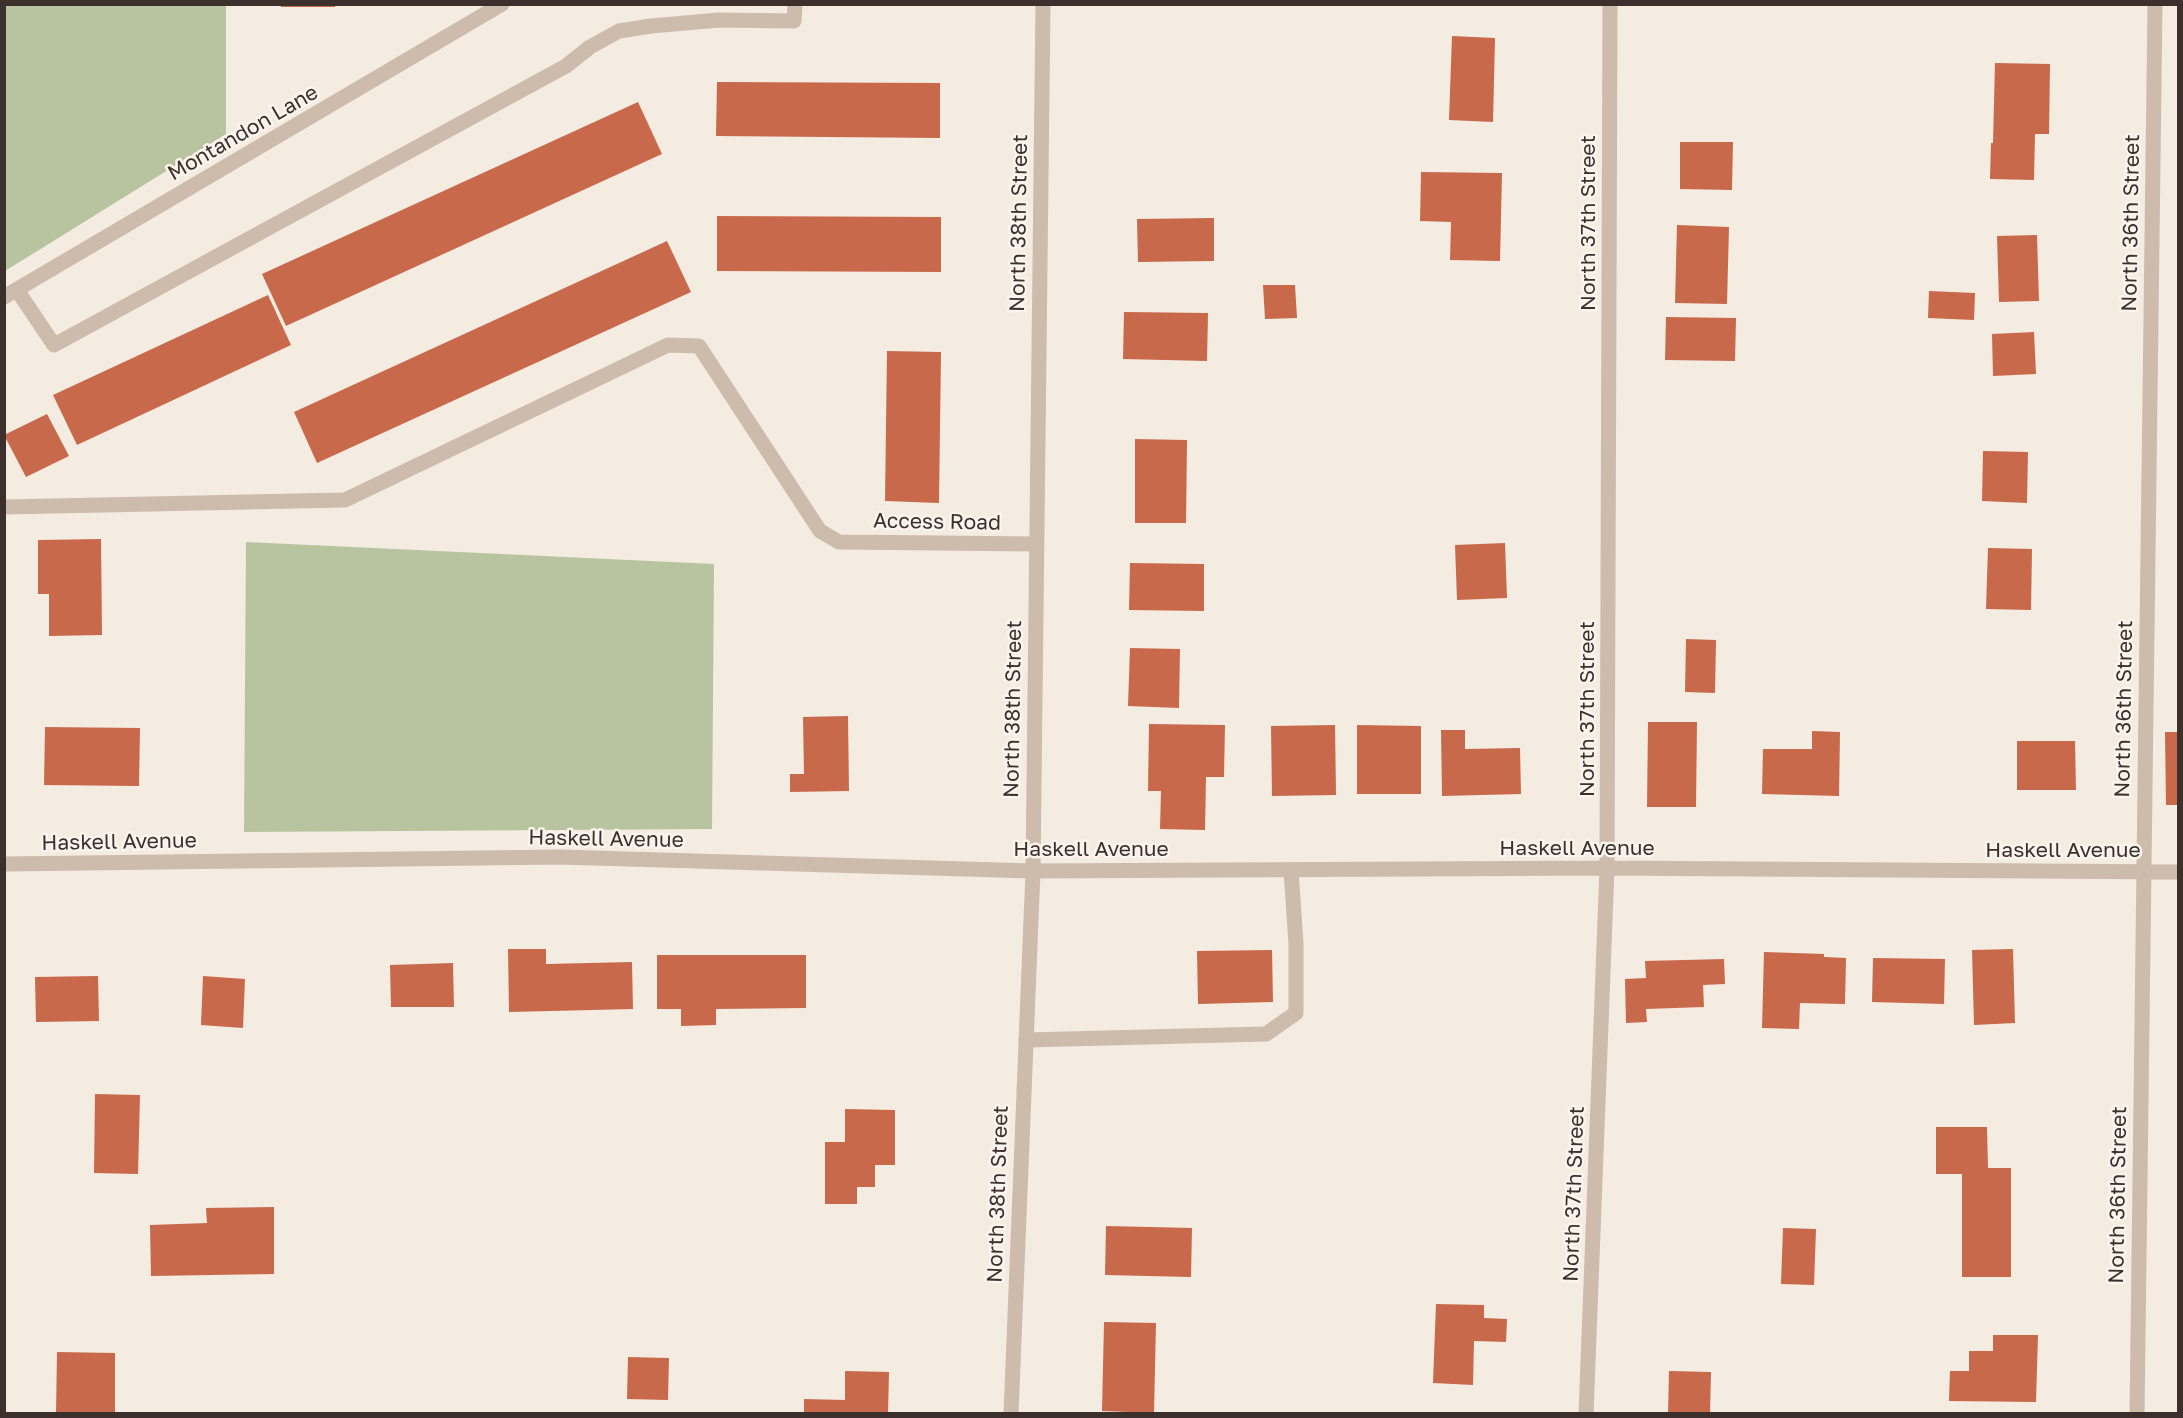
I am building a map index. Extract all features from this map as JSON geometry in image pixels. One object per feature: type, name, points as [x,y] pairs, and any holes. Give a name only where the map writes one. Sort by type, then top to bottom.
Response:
[{"type":"street","name":"Montandon Lane","points":[[11,293],[502,4]]},
{"type":"street","points":[[11,293],[54,345],[566,66],[590,47],[619,31],[719,20],[794,21],[795,4]]},
{"type":"street","name":"North 38th Street","points":[[1011,1413],[1033,871],[1043,4]]},
{"type":"street","name":"North 37th Street","points":[[1586,1413],[1607,868],[1610,4]]},
{"type":"street","name":"North 36th Street","points":[[2137,1413],[2155,4]]},
{"type":"street","name":"Access Road","points":[[4,507],[345,500],[668,345],[699,346],[820,531],[839,542],[1036,544]]},
{"type":"street","name":"Haskell Avenue","points":[[4,864],[560,857],[1033,871],[1607,868],[2178,872]]},
{"type":"street","points":[[1026,1040],[1266,1034],[1296,1014],[1296,944],[1291,870]]},
{"type":"green space","points":[[5,4],[226,5],[226,134],[5,271]]},
{"type":"green space","points":[[246,542],[714,564],[712,829],[244,832]]},
{"type":"building","points":[[281,4],[335,4],[335,7],[281,7]]},
{"type":"building","points":[[1452,36],[1495,38],[1493,122],[1449,120]]},
{"type":"building","points":[[1995,63],[2050,64],[2049,134],[2035,134],[2034,180],[1990,179]]},
{"type":"building","points":[[717,82],[940,83],[940,138],[716,136]]},
{"type":"building","points":[[638,102],[662,154],[286,326],[262,274]]},
{"type":"building","points":[[1680,142],[1733,142],[1732,190],[1680,189]]},
{"type":"building","points":[[1421,172],[1502,173],[1500,261],[1450,260],[1451,222],[1420,221]]},
{"type":"building","points":[[717,216],[941,217],[941,272],[717,271]]},
{"type":"building","points":[[1214,218],[1214,261],[1138,262],[1137,219]]},
{"type":"building","points":[[1677,225],[1729,227],[1727,304],[1675,303]]},
{"type":"building","points":[[2037,235],[2039,301],[1999,302],[1997,236]]},
{"type":"building","points":[[667,241],[691,292],[317,463],[294,412]]},
{"type":"building","points":[[1263,285],[1295,285],[1297,318],[1265,319]]},
{"type":"building","points":[[1929,291],[1975,293],[1974,320],[1928,318]]},
{"type":"building","points":[[268,295],[291,345],[77,445],[53,395]]},
{"type":"building","points":[[1124,312],[1208,313],[1207,361],[1123,359]]},
{"type":"building","points":[[1666,317],[1736,318],[1735,361],[1665,360]]},
{"type":"building","points":[[2034,332],[2036,374],[1993,376],[1992,334]]},
{"type":"building","points":[[887,351],[941,352],[939,503],[885,501]]},
{"type":"building","points":[[47,414],[69,456],[26,477],[4,435]]},
{"type":"building","points":[[1135,439],[1187,440],[1186,523],[1135,523]]},
{"type":"building","points":[[1983,451],[2028,452],[2027,503],[1982,501]]},
{"type":"building","points":[[101,539],[102,635],[49,636],[49,594],[38,594],[38,540]]},
{"type":"building","points":[[1505,543],[1507,598],[1457,600],[1455,545]]},
{"type":"building","points":[[1988,548],[2032,549],[2031,610],[1986,609]]},
{"type":"building","points":[[1130,563],[1204,564],[1204,611],[1129,610]]},
{"type":"building","points":[[1686,639],[1716,640],[1715,693],[1685,692]]},
{"type":"building","points":[[1130,648],[1180,649],[1179,708],[1128,706]]},
{"type":"building","points":[[848,716],[849,791],[790,792],[790,774],[804,774],[803,717]]},
{"type":"building","points":[[1648,722],[1697,722],[1696,807],[1647,807]]},
{"type":"building","points":[[1149,724],[1225,725],[1224,777],[1206,777],[1205,830],[1160,829],[1161,791],[1148,791]]},
{"type":"building","points":[[1335,725],[1336,795],[1272,796],[1271,726]]},
{"type":"building","points":[[1357,725],[1421,726],[1421,794],[1357,794]]},
{"type":"building","points":[[45,727],[140,728],[139,786],[44,785]]},
{"type":"building","points":[[1441,730],[1465,730],[1465,749],[1520,748],[1521,794],[1442,796]]},
{"type":"building","points":[[1812,731],[1840,732],[1839,796],[1762,794],[1763,749],[1812,749]]},
{"type":"building","points":[[2165,732],[2178,732],[2178,805],[2166,805]]},
{"type":"building","points":[[2017,741],[2075,741],[2076,790],[2017,790]]},
{"type":"building","points":[[508,949],[546,949],[546,964],[632,962],[633,1009],[509,1012]]},
{"type":"building","points":[[2013,949],[2015,1023],[1974,1025],[1972,950]]},
{"type":"building","points":[[1272,950],[1273,1002],[1198,1004],[1197,951]]},
{"type":"building","points":[[1764,952],[1824,954],[1824,957],[1846,958],[1845,1004],[1800,1003],[1799,1029],[1762,1028]]},
{"type":"building","points":[[657,955],[806,955],[806,1008],[716,1009],[716,1025],[681,1026],[681,1009],[657,1009]]},
{"type":"building","points":[[1873,958],[1945,959],[1944,1004],[1872,1002]]},
{"type":"building","points":[[1724,959],[1725,984],[1703,985],[1704,1007],[1646,1009],[1647,1022],[1626,1023],[1625,979],[1646,978],[1645,961]]},
{"type":"building","points":[[453,963],[454,1007],[391,1007],[390,965]]},
{"type":"building","points":[[98,976],[99,1021],[36,1022],[35,977]]},
{"type":"building","points":[[203,976],[245,979],[243,1028],[201,1025]]},
{"type":"building","points":[[95,1094],[140,1095],[138,1174],[94,1173]]},
{"type":"building","points":[[845,1109],[895,1110],[895,1165],[875,1165],[875,1187],[857,1187],[857,1204],[825,1204],[825,1142],[845,1142]]},
{"type":"building","points":[[1936,1127],[1987,1127],[1988,1168],[2011,1168],[2011,1277],[1962,1277],[1962,1174],[1936,1174]]},
{"type":"building","points":[[274,1207],[274,1274],[151,1276],[150,1225],[207,1223],[206,1208]]},
{"type":"building","points":[[1106,1226],[1192,1228],[1191,1277],[1105,1275]]},
{"type":"building","points":[[1783,1228],[1816,1229],[1814,1285],[1781,1284]]},
{"type":"building","points":[[1436,1304],[1484,1305],[1484,1318],[1507,1319],[1506,1342],[1474,1341],[1473,1385],[1433,1383]]},
{"type":"building","points":[[1104,1322],[1156,1323],[1154,1413],[1102,1411]]},
{"type":"building","points":[[1993,1335],[2038,1335],[2036,1402],[1949,1401],[1950,1371],[1969,1371],[1969,1351],[1993,1351]]},
{"type":"building","points":[[57,1352],[115,1353],[115,1414],[56,1414]]},
{"type":"building","points":[[628,1357],[669,1358],[668,1400],[627,1399]]},
{"type":"building","points":[[845,1371],[889,1372],[888,1414],[804,1414],[804,1399],[845,1400]]},
{"type":"building","points":[[1669,1371],[1711,1372],[1710,1414],[1668,1414]]}]
